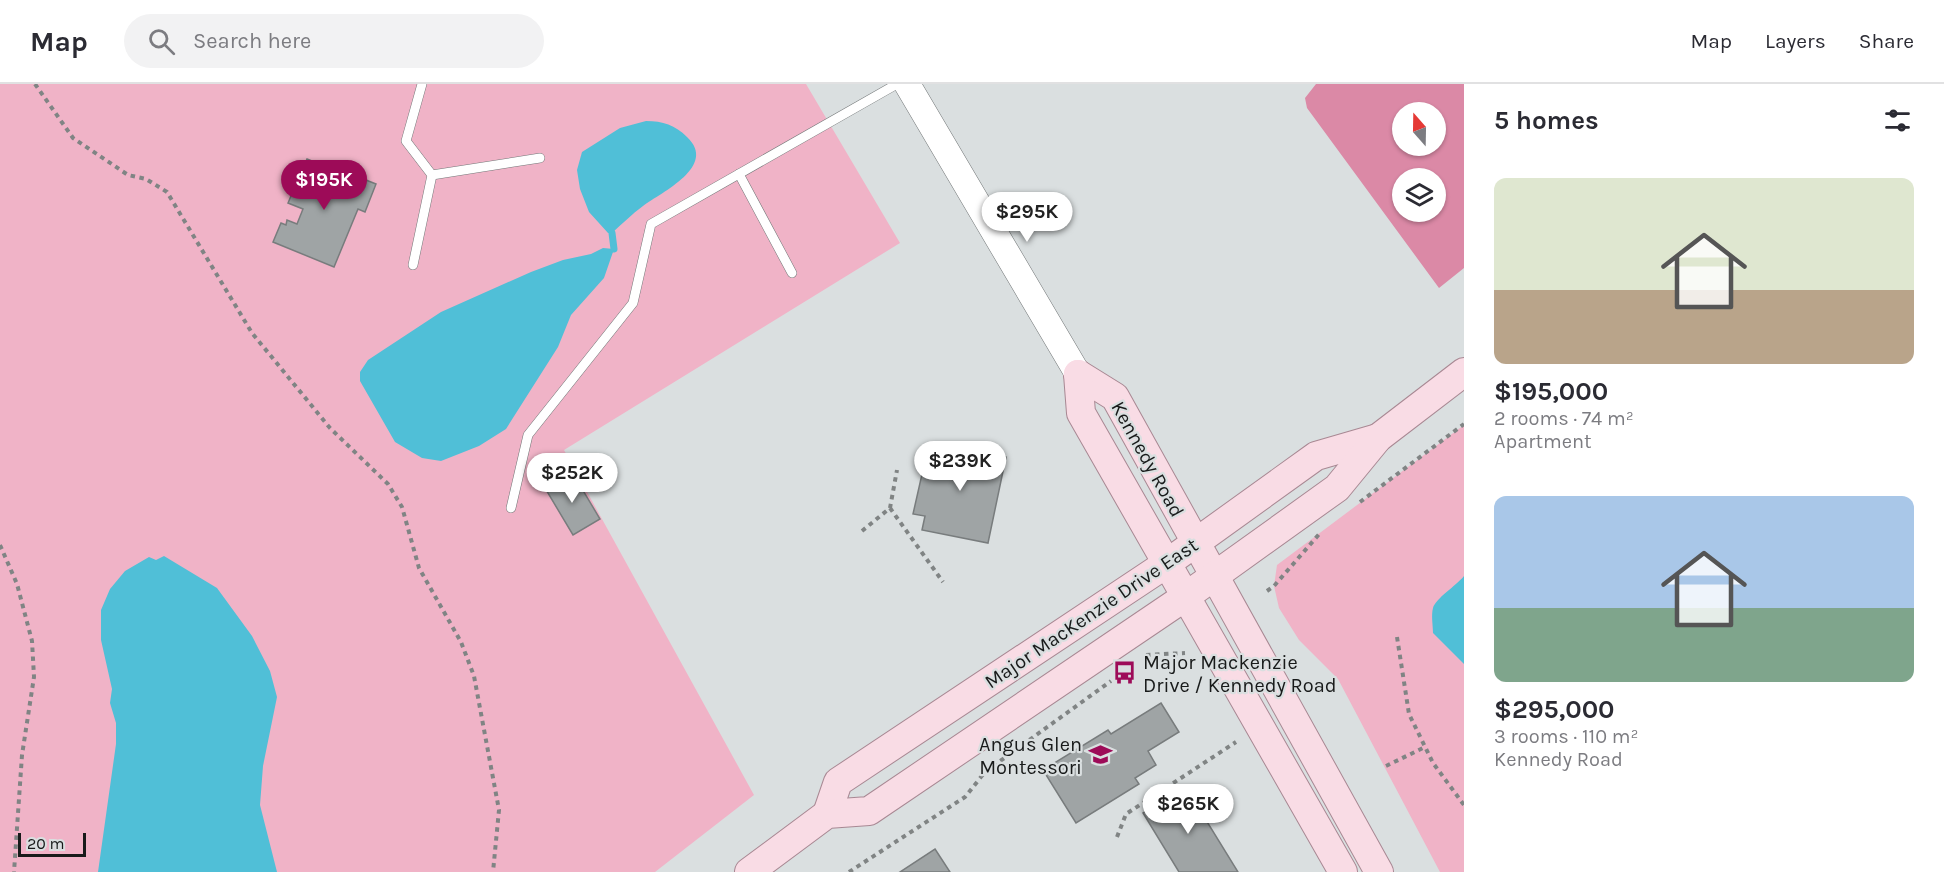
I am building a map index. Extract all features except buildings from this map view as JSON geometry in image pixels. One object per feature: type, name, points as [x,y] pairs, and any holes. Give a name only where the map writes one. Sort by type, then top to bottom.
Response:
[{"type":"main road","name":"Kennedy Road","points":[[907,84],[1078,374],[1081,412],[1343,872]]},
{"type":"main road","name":"Major MacKenzie Drive East","points":[[1378,438],[1316,456],[1166,564],[838,782],[827,814],[869,811],[1185,597],[1337,488],[1378,438],[1464,372]]},
{"type":"main road","name":"Kennedy Road","points":[[1078,374],[1115,397],[1378,872]]},
{"type":"main road","points":[[749,872],[827,814]]},
{"type":"lane","points":[[413,265],[432,175],[406,141],[422,84]]},
{"type":"lane","points":[[511,508],[528,435],[633,303],[651,225],[897,84]]},
{"type":"lane","points":[[432,175],[540,158]]},
{"type":"lane","points":[[739,174],[792,273]]},
{"type":"path","points":[[35,84],[73,138],[128,175],[146,179],[167,192],[252,333],[330,428],[388,484],[402,507],[419,568],[461,642],[474,676],[499,810],[493,872]]},
{"type":"path","points":[[1351,509],[1464,424]]},
{"type":"path","points":[[862,531],[890,508],[897,470]]},
{"type":"path","points":[[890,508],[943,582]]},
{"type":"path","points":[[1267,591],[1324,530]]},
{"type":"path","points":[[0,546],[17,584],[32,641],[34,677],[22,755],[14,872]]},
{"type":"path","points":[[1397,637],[1409,714],[1433,763],[1464,806]]},
{"type":"path","points":[[1146,655],[1185,653]]},
{"type":"path","points":[[849,872],[965,797],[985,771],[1117,676]]},
{"type":"path","points":[[1117,837],[1126,814],[1236,741]]},
{"type":"path","points":[[1386,766],[1425,747]]},
{"type":"shaded area","points":[[0,84],[806,84],[900,243],[564,450],[754,795],[655,872],[0,872]]},
{"type":"shaded area","points":[[1316,84],[1464,84],[1464,268],[1439,288],[1307,108],[1305,98]]},
{"type":"shaded area","points":[[1464,425],[1464,872],[1440,872],[1338,679],[1299,640],[1279,608],[1274,586],[1277,565]]},
{"type":"water","points":[[646,121],[663,123],[678,129],[695,148],[696,158],[692,168],[684,177],[639,209],[612,233],[608,233],[589,212],[580,189],[577,170],[582,152],[620,128]]},
{"type":"water","points":[[603,248],[614,249],[604,278],[571,315],[558,347],[506,429],[479,446],[441,461],[422,458],[395,442],[360,381],[360,372],[368,360],[441,312],[531,272],[563,260],[591,254]]},
{"type":"water","points":[[164,556],[217,588],[252,636],[270,671],[277,697],[263,766],[260,805],[277,872],[98,872],[116,744],[116,723],[110,703],[112,689],[101,640],[101,610],[110,589],[125,571],[149,557],[156,560]]},
{"type":"water","points":[[1464,576],[1464,664],[1433,633],[1432,617],[1435,604]]},
{"type":"waterway","points":[[612,233],[614,249]]},
{"type":"place","name":"Major Mackenzie Drive / Kennedy Road","points":[[1125,673]]},
{"type":"place","name":"Angus Glen Montessori","points":[[1100,755]]}]
